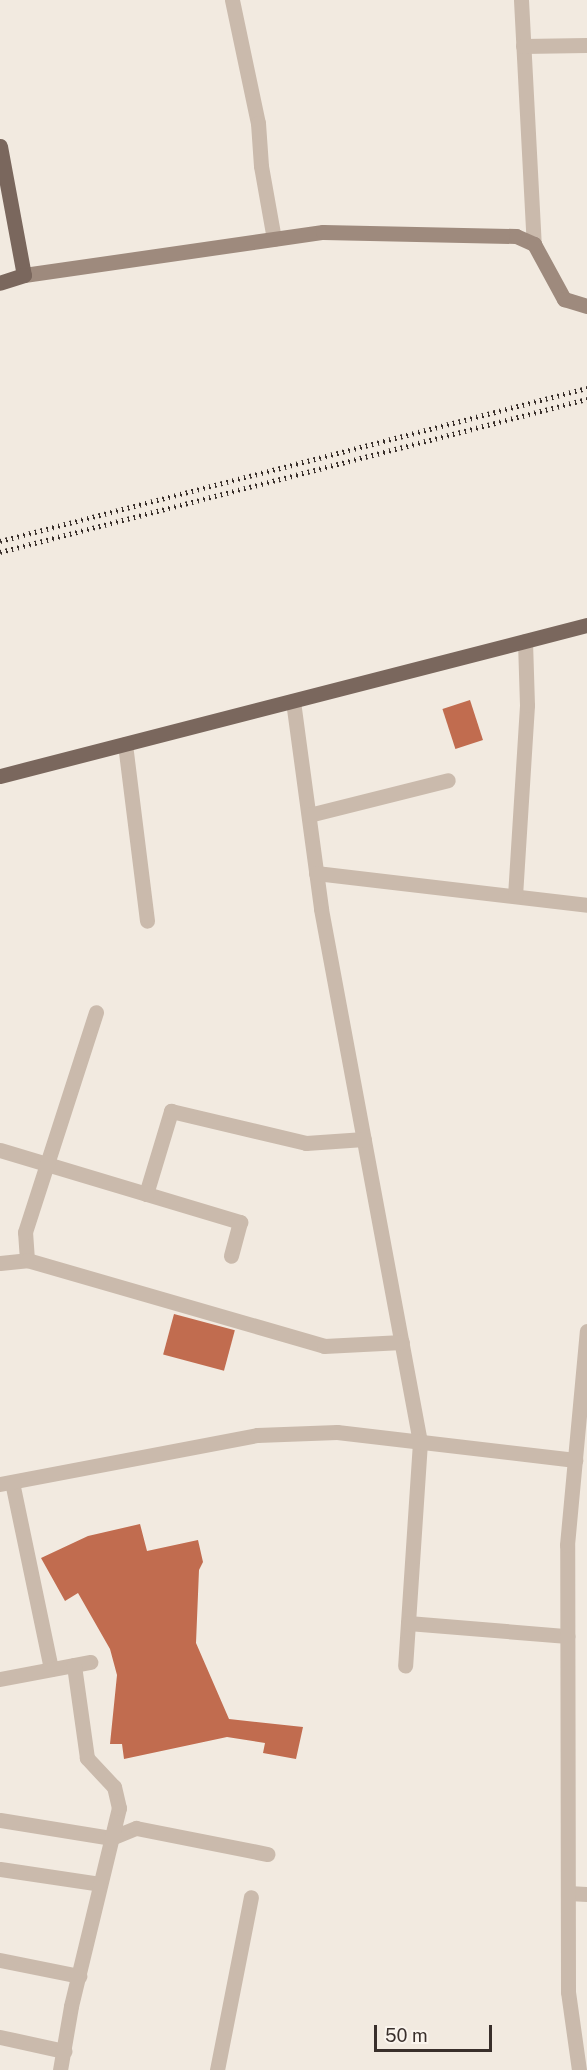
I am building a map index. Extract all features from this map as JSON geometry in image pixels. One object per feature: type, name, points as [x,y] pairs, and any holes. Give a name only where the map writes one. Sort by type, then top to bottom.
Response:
[{"type":"main road","points":[[0,146],[24,275]]},
{"type":"main road","points":[[0,283],[24,275],[335,232],[516,236],[534,244],[564,299],[587,306]]},
{"type":"main road","points":[[0,776],[587,626]]},
{"type":"street","points":[[232,0],[258,123],[261,166],[274,239]]},
{"type":"street","points":[[521,0],[534,244]]},
{"type":"street","points":[[523,46],[587,45]]},
{"type":"street","points":[[515,896],[527,705],[525,641]]},
{"type":"street","points":[[293,701],[316,873],[420,1442],[405,1665]]},
{"type":"street","points":[[125,744],[147,921]]},
{"type":"street","points":[[309,815],[448,780]]},
{"type":"street","points":[[316,873],[587,905]]},
{"type":"street","points":[[27,1260],[25,1233],[96,1012]]},
{"type":"street","points":[[146,1194],[171,1111],[306,1143],[364,1139]]},
{"type":"street","points":[[0,1150],[240,1222],[231,1256]]},
{"type":"street","points":[[0,1263],[27,1260],[324,1346],[402,1342]]},
{"type":"street","points":[[579,2070],[568,1992],[567,1545],[580,1493],[575,1460],[583,1427],[587,1331]]},
{"type":"street","points":[[51,1670],[6,1483],[257,1436],[338,1432],[575,1460]]},
{"type":"street","points":[[408,1623],[567,1636]]},
{"type":"street","points":[[0,1679],[90,1662]]},
{"type":"street","points":[[60,2070],[118,1808],[114,1787],[87,1758],[74,1665]]},
{"type":"street","points":[[0,1820],[111,1838],[136,1828],[267,1854]]},
{"type":"street","points":[[0,1869],[100,1884]]},
{"type":"street","points":[[567,1893],[587,1894]]},
{"type":"street","points":[[217,2070],[251,1897]]},
{"type":"street","points":[[0,1960],[79,1976]]},
{"type":"street","points":[[0,2037],[64,2050]]},
{"type":"building","points":[[470,700],[483,740],[455,749],[442,709]]},
{"type":"building","points":[[174,1314],[235,1330],[224,1371],[163,1355]]},
{"type":"building","points":[[140,1524],[147,1551],[198,1540],[203,1562],[199,1570],[196,1643],[229,1719],[303,1727],[296,1759],[263,1753],[265,1743],[227,1737],[124,1759],[122,1744],[110,1744],[117,1675],[110,1649],[78,1593],[65,1601],[41,1558],[88,1536]]},
{"type":"railway","points":[[0,541],[587,388]]},
{"type":"railway","points":[[0,552],[587,399]]}]
